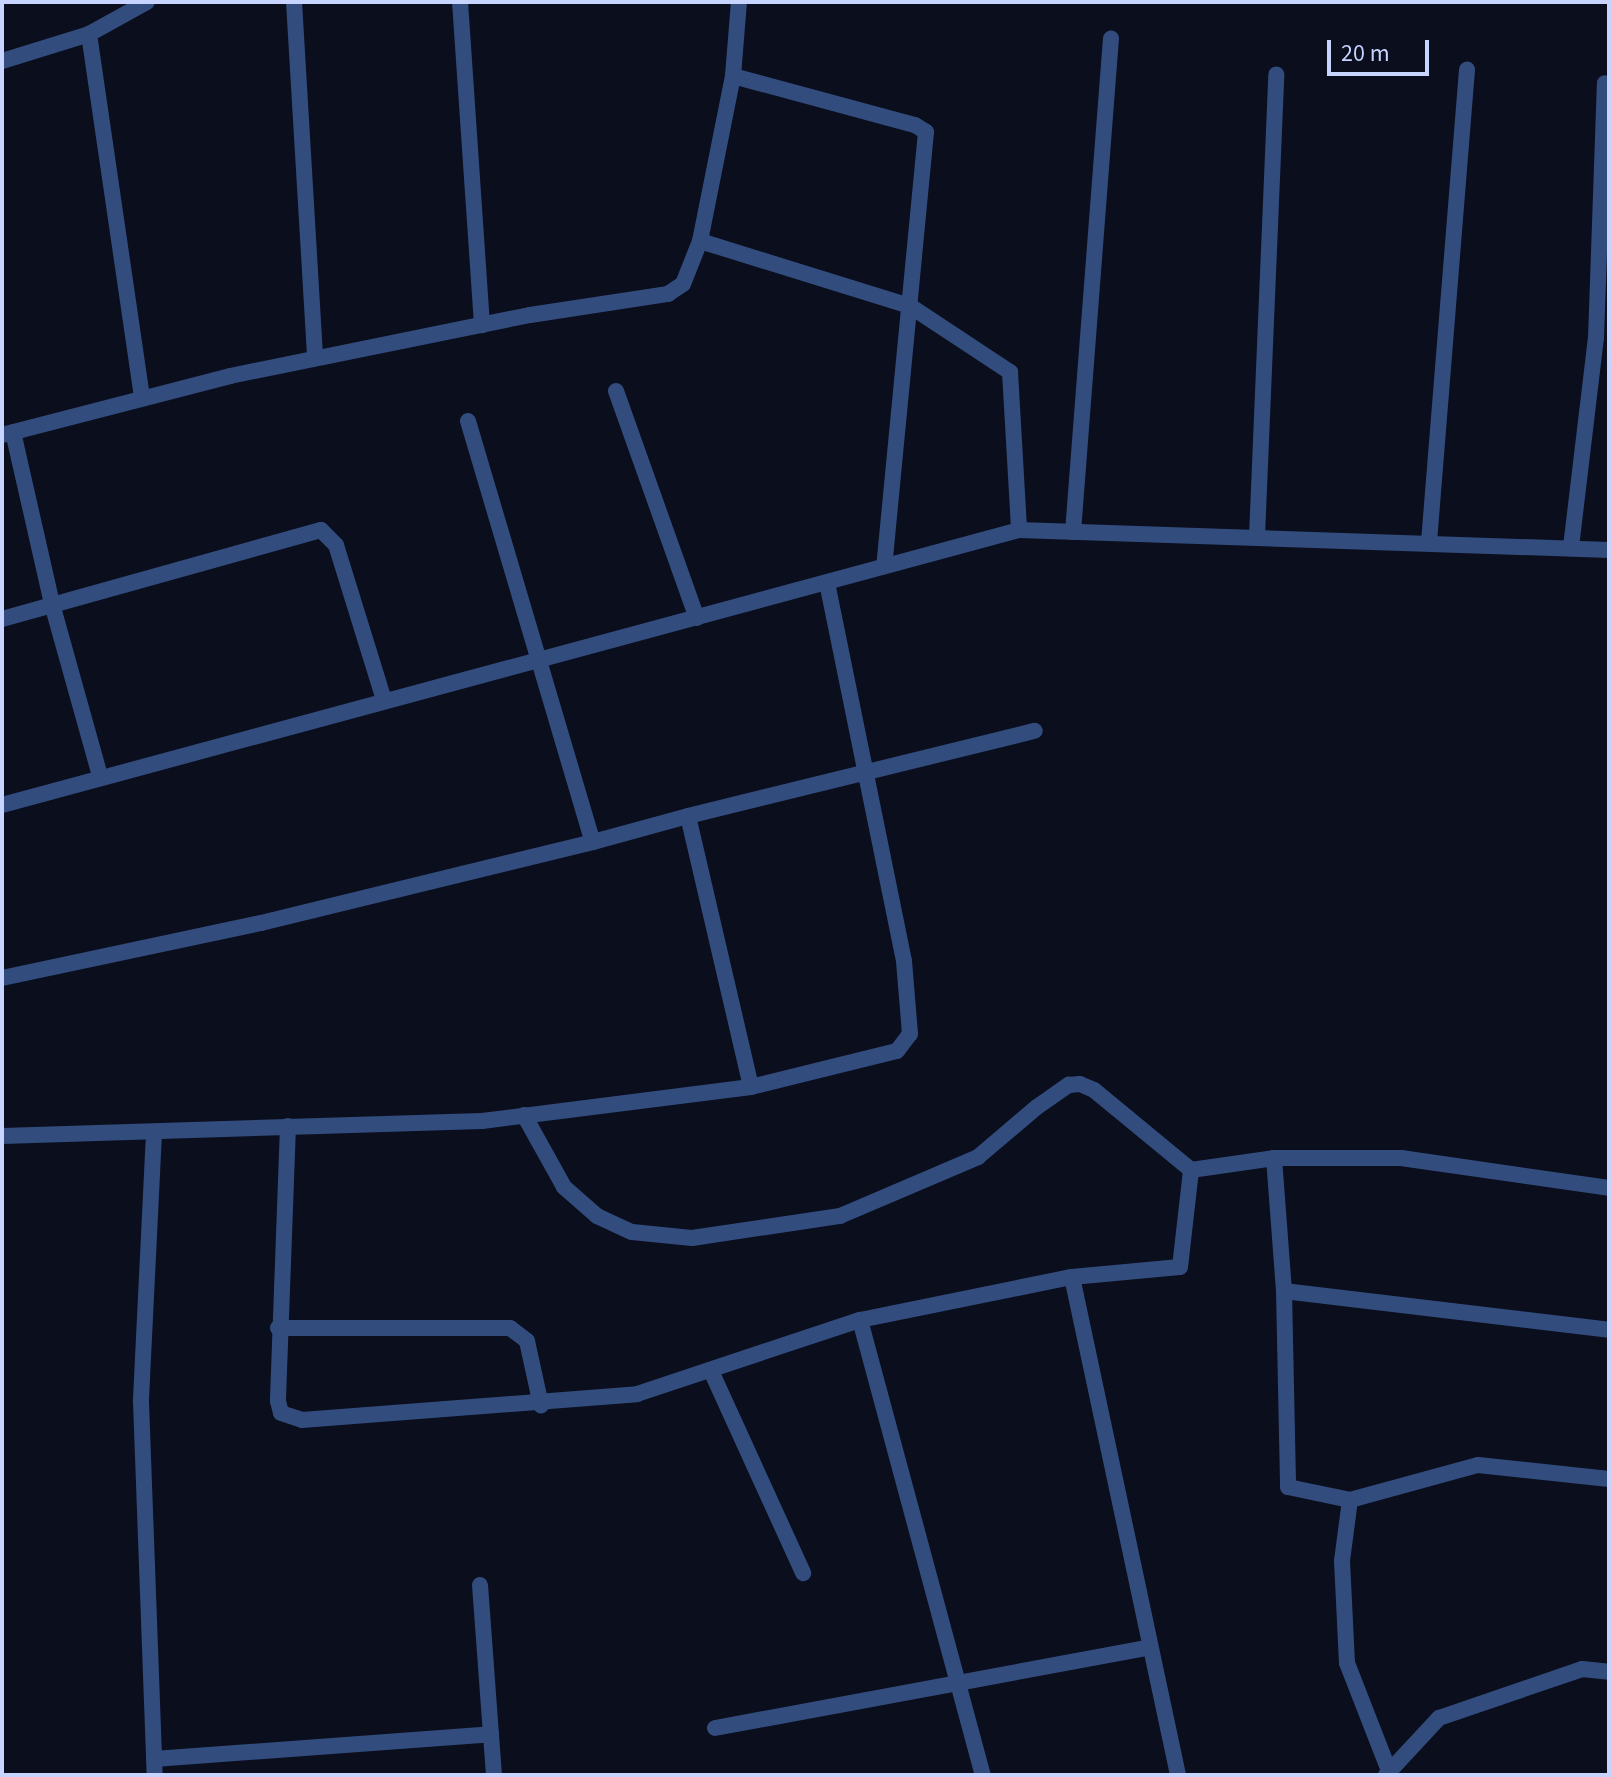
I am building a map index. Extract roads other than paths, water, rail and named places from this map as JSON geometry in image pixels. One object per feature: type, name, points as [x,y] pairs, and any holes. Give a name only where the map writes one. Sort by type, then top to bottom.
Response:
[{"type":"street","points":[[2,61],[89,34],[147,2]]},
{"type":"street","points":[[294,2],[315,358]]},
{"type":"street","points":[[460,2],[482,325]]},
{"type":"street","points":[[100,776],[8,434],[142,398],[315,358],[482,325],[668,294],[683,284],[700,241],[733,76],[739,2]]},
{"type":"street","points":[[89,34],[142,398]]},
{"type":"street","points":[[1073,532],[1111,38]]},
{"type":"street","points":[[1429,542],[1467,70]]},
{"type":"street","points":[[1257,536],[1276,74]]},
{"type":"street","points":[[733,76],[915,125],[926,132],[884,565]]},
{"type":"street","points":[[1571,547],[1596,338],[1605,83]]},
{"type":"street","points":[[700,241],[910,306],[1010,372],[1019,530]]},
{"type":"street","points":[[616,391],[697,618]]},
{"type":"street","points":[[468,421],[536,660],[593,842]]},
{"type":"street","points":[[2,619],[321,530],[336,545],[384,700]]},
{"type":"street","points":[[2,805],[100,776],[827,584],[884,565],[1019,530],[1609,550]]},
{"type":"street","points":[[2,1136],[154,1133],[524,1115],[751,1087],[897,1051],[910,1034],[904,961],[827,584]]},
{"type":"street","points":[[2,978],[261,923],[1035,731]]},
{"type":"street","points":[[688,816],[751,1087]]},
{"type":"street","points":[[524,1115],[564,1187],[597,1216],[632,1232],[692,1238],[840,1216],[909,1188],[978,1157],[1069,1085],[1094,1090],[1191,1170],[1274,1158],[1401,1158],[1609,1188]]},
{"type":"street","points":[[288,1126],[278,1328],[278,1401],[281,1413],[291,1419],[541,1405],[637,1394],[712,1373],[860,1320],[1072,1277],[1180,1267],[1191,1170]]},
{"type":"street","points":[[154,1133],[141,1402],[155,1767],[491,1734]]},
{"type":"street","points":[[1274,1158],[1284,1291],[1288,1487],[1350,1500],[1478,1465],[1609,1479]]},
{"type":"street","points":[[1072,1277],[1178,1775]]},
{"type":"street","points":[[1284,1291],[1609,1330]]},
{"type":"street","points":[[860,1320],[983,1775]]},
{"type":"street","points":[[278,1328],[510,1328],[527,1341],[541,1405]]},
{"type":"street","points":[[712,1373],[803,1573]]},
{"type":"street","points":[[1350,1500],[1342,1561],[1347,1663],[1388,1773],[1439,1718],[1582,1669],[1609,1672]]},
{"type":"street","points":[[480,1585],[494,1775]]},
{"type":"street","points":[[715,1728],[1150,1647]]}]
